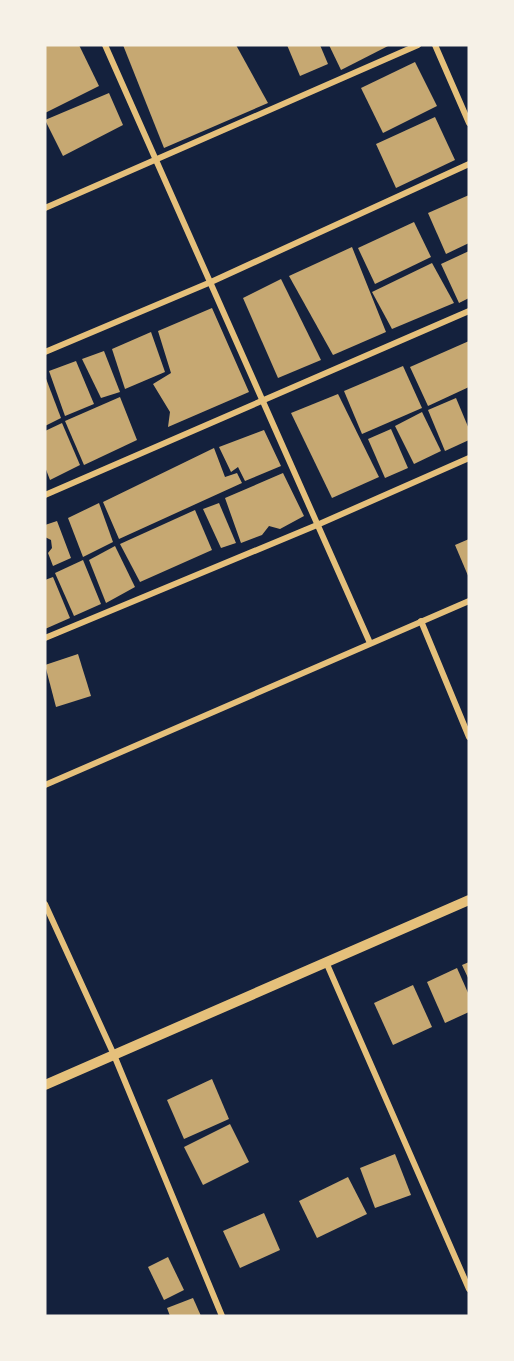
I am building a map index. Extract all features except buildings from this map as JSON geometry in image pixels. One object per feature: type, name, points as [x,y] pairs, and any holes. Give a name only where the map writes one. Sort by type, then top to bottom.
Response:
[{"type":"street","points":[[105,45],[158,160],[370,643]]},
{"type":"street","points":[[45,208],[418,45]]},
{"type":"street","points":[[435,45],[469,123]]},
{"type":"street","points":[[45,352],[211,282],[469,165]]},
{"type":"street","points":[[45,495],[263,403],[469,311]]},
{"type":"street","points":[[45,638],[317,525],[469,458]]},
{"type":"street","points":[[45,785],[469,601]]},
{"type":"street","points":[[421,621],[469,737]]},
{"type":"street","points":[[45,1084],[469,900]]},
{"type":"street","points":[[45,904],[114,1054],[222,1316]]},
{"type":"street","points":[[326,962],[469,1289]]}]
